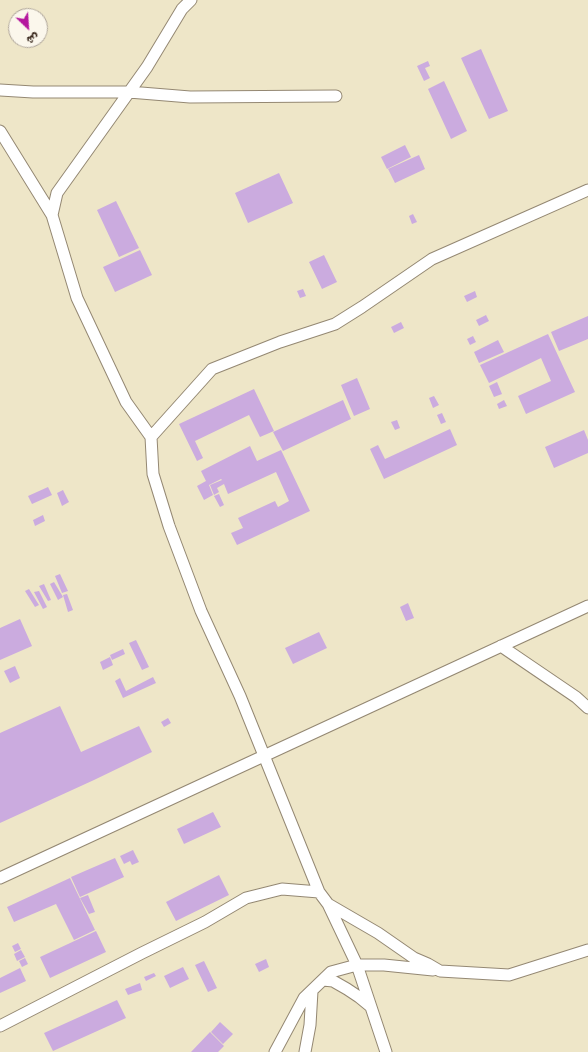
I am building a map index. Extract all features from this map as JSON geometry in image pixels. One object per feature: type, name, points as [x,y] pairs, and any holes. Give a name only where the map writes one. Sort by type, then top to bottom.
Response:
[{"type":"street","points":[[52,215],[57,193],[147,67],[182,9],[190,0]]},
{"type":"street","points":[[0,90],[34,92],[129,92],[190,97],[336,96]]},
{"type":"street","points":[[0,131],[52,215],[77,298],[126,402],[151,437],[153,474],[169,526],[200,611],[240,696],[319,892],[328,904],[357,965],[386,1052]]},
{"type":"street","points":[[151,437],[212,370],[280,342],[335,324],[432,259],[588,190]]},
{"type":"street","points":[[0,878],[588,606]]},
{"type":"street","points":[[501,646],[576,697],[588,708]]},
{"type":"street","points":[[0,1026],[205,922],[246,898],[282,889],[319,892]]},
{"type":"street","points":[[328,904],[378,933],[414,958],[440,971]]},
{"type":"street","points":[[276,1052],[304,998],[331,972],[357,965],[384,965],[440,971],[509,975],[588,950]]},
{"type":"street","points":[[323,980],[333,981],[359,997],[371,1007]]},
{"type":"street","points":[[305,1052],[310,1025],[312,991]]},
{"type":"building","points":[[481,49],[508,111],[489,119],[461,58]]},
{"type":"building","points":[[428,61],[430,66],[425,68],[430,78],[424,81],[417,66]]},
{"type":"building","points":[[444,81],[467,131],[451,139],[428,89]]},
{"type":"building","points":[[405,145],[411,157],[387,169],[381,157]]},
{"type":"building","points":[[419,155],[425,169],[395,183],[388,169]]},
{"type":"building","points":[[279,173],[293,203],[248,223],[235,193]]},
{"type":"building","points":[[116,201],[139,248],[119,257],[97,210]]},
{"type":"building","points":[[413,214],[417,222],[412,224],[409,216]]},
{"type":"building","points":[[140,250],[152,275],[115,292],[103,267]]},
{"type":"building","points":[[324,255],[337,282],[322,289],[309,262]]},
{"type":"building","points":[[303,289],[306,296],[300,298],[297,291]]},
{"type":"building","points":[[475,291],[477,297],[467,302],[464,296]]},
{"type":"building","points":[[486,315],[489,321],[479,326],[476,320]]},
{"type":"building","points":[[588,316],[588,339],[559,351],[551,332]]},
{"type":"building","points":[[401,322],[404,328],[394,333],[391,327]]},
{"type":"building","points":[[548,334],[575,392],[526,414],[518,396],[551,381],[541,358],[489,383],[480,365]]},
{"type":"building","points":[[473,336],[476,342],[470,345],[467,339]]},
{"type":"building","points":[[498,340],[504,352],[479,363],[474,352]]},
{"type":"building","points":[[357,378],[370,409],[354,416],[341,385]]},
{"type":"building","points":[[497,382],[502,394],[494,397],[489,386]]},
{"type":"building","points":[[254,389],[274,431],[260,437],[249,415],[195,441],[203,458],[197,461],[179,424]]},
{"type":"building","points":[[434,396],[439,405],[433,408],[429,398]]},
{"type":"building","points":[[343,400],[351,419],[283,451],[273,432]]},
{"type":"building","points":[[504,400],[507,406],[499,409],[497,404]]},
{"type":"building","points":[[442,413],[446,422],[441,424],[437,415]]},
{"type":"building","points":[[397,420],[400,428],[395,430],[391,422]]},
{"type":"building","points":[[450,429],[457,445],[384,479],[370,449],[378,445],[385,459]]},
{"type":"building","points":[[584,430],[588,440],[588,453],[554,468],[545,447]]},
{"type":"building","points":[[250,446],[257,461],[281,450],[310,511],[237,545],[231,533],[243,528],[238,518],[275,501],[278,507],[289,501],[276,472],[228,494],[224,484],[217,488],[219,492],[214,495],[210,485],[222,480],[221,479],[209,485],[213,495],[204,500],[197,486],[206,481],[201,471]]},
{"type":"building","points":[[48,487],[52,495],[32,504],[28,496]]},
{"type":"building","points":[[63,490],[69,502],[62,506],[57,493]]},
{"type":"building","points":[[219,494],[224,505],[220,507],[214,496]]},
{"type":"building","points":[[43,515],[45,521],[35,526],[33,520]]},
{"type":"building","points":[[60,574],[68,591],[62,593],[55,576]]},
{"type":"building","points":[[54,582],[63,597],[58,600],[50,584]]},
{"type":"building","points":[[44,584],[51,600],[48,601],[39,586]]},
{"type":"building","points":[[29,589],[39,605],[35,607],[25,591]]},
{"type":"building","points":[[39,591],[47,607],[43,609],[34,592]]},
{"type":"building","points":[[67,594],[73,610],[68,612],[63,595]]},
{"type":"building","points":[[408,603],[414,618],[406,621],[400,607]]},
{"type":"building","points":[[20,619],[32,646],[0,660],[0,628]]},
{"type":"building","points":[[319,632],[327,648],[293,664],[285,648]]},
{"type":"building","points":[[136,640],[149,667],[142,670],[129,643]]},
{"type":"building","points":[[123,649],[125,654],[112,660],[110,655]]},
{"type":"building","points":[[110,657],[113,665],[103,670],[100,662]]},
{"type":"building","points":[[15,666],[20,678],[10,683],[4,671]]},
{"type":"building","points":[[153,677],[156,683],[123,698],[115,681],[120,678],[126,691]]},
{"type":"building","points":[[60,706],[81,752],[139,726],[152,752],[0,823],[0,733]]},
{"type":"building","points":[[168,718],[171,723],[164,727],[161,722]]},
{"type":"building","points":[[213,812],[221,827],[184,844],[177,829]]},
{"type":"building","points":[[133,850],[139,862],[132,865],[130,861],[124,864],[120,856]]},
{"type":"building","points":[[115,858],[124,877],[80,897],[71,877]]},
{"type":"building","points":[[219,875],[229,895],[176,921],[166,902]]},
{"type":"building","points":[[70,878],[95,930],[74,940],[56,904],[14,922],[7,907]]},
{"type":"building","points":[[88,895],[95,912],[89,914],[80,898]]},
{"type":"building","points":[[96,931],[106,952],[50,978],[40,957]]},
{"type":"building","points":[[18,943],[21,949],[15,952],[12,946]]},
{"type":"building","points":[[21,950],[25,957],[17,961],[14,954]]},
{"type":"building","points":[[25,958],[28,964],[22,967],[19,961]]},
{"type":"building","points":[[266,959],[269,967],[259,972],[255,964]]},
{"type":"building","points":[[204,961],[217,988],[208,992],[195,965]]},
{"type":"building","points":[[183,967],[189,979],[170,988],[164,976]]},
{"type":"building","points":[[20,968],[26,981],[0,993],[0,978]]},
{"type":"building","points":[[154,973],[156,976],[146,981],[144,977]]},
{"type":"building","points":[[140,983],[142,990],[128,995],[125,989]]},
{"type":"building","points":[[117,1000],[126,1018],[53,1051],[44,1033]]},
{"type":"building","points":[[220,1022],[233,1034],[223,1044],[211,1032]]},
{"type":"building","points":[[210,1032],[224,1046],[218,1052],[191,1052]]}]
